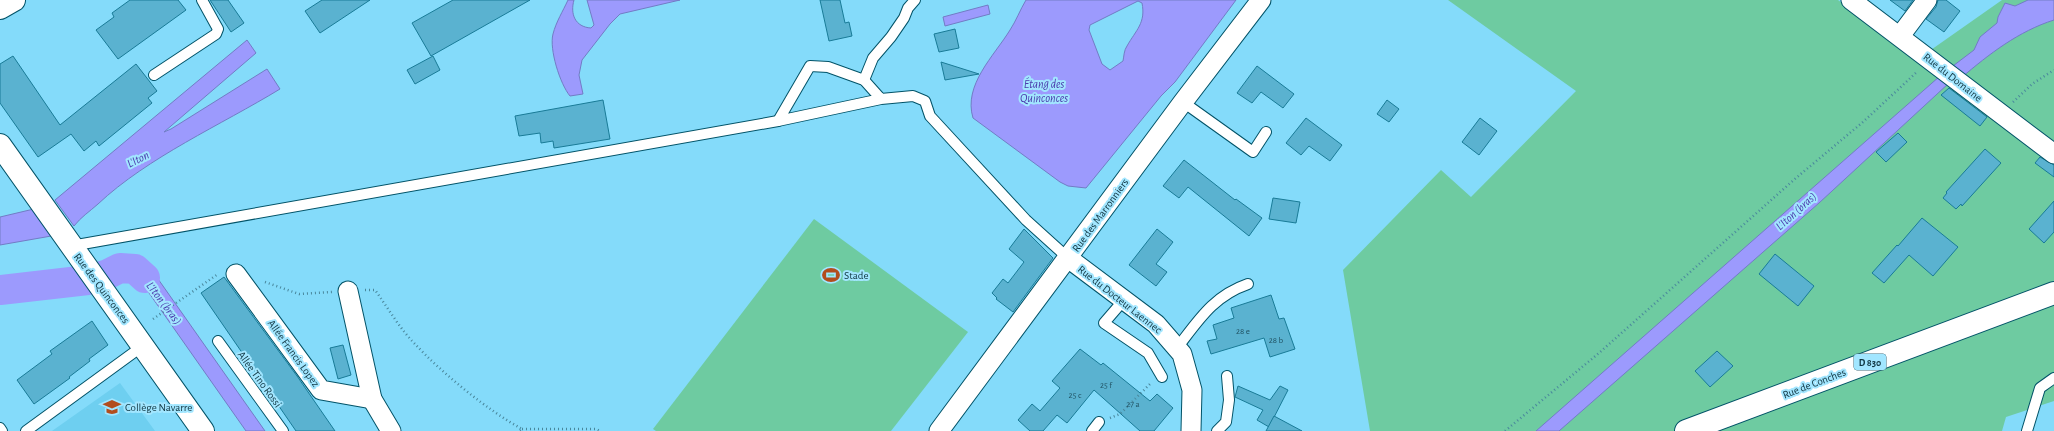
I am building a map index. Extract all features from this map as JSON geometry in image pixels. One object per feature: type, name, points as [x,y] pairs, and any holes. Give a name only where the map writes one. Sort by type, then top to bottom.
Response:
[{"type":"main road","points":[[0,8],[14,0]]},
{"type":"main road","name":"Rue des Quinconces","points":[[0,145],[88,270],[105,290],[202,431]]},
{"type":"main road","name":"Rue de Conches","points":[[1686,431],[2054,293]]},
{"type":"street","name":"Rue des Marronniers","points":[[939,431],[1183,102],[1261,0]]},
{"type":"street","name":"Rue du Domaine","points":[[1851,0],[2054,154]]},
{"type":"street","points":[[1900,36],[1927,0]]},
{"type":"street","name":"Rue du Docteur Laennec","points":[[1068,258],[1123,301],[1156,324],[1182,354],[1192,390],[1192,430]]},
{"type":"street","name":"Allée Francis Lopez","points":[[236,274],[320,390],[372,399]]},
{"type":"street","points":[[348,291],[372,399],[391,431]]},
{"type":"lane","points":[[154,75],[216,34],[218,28],[202,0]]},
{"type":"lane","points":[[864,80],[873,58],[891,37],[904,18],[908,8],[915,0]]},
{"type":"lane","points":[[778,121],[810,66],[828,67],[864,80],[881,99]]},
{"type":"lane","points":[[68,242],[778,121],[881,99],[913,96],[925,100],[930,116],[1026,220],[1068,258]]},
{"type":"lane","points":[[1183,102],[1253,152],[1266,132]]},
{"type":"lane","points":[[1177,348],[1216,301],[1235,288],[1248,284]]},
{"type":"lane","points":[[1123,301],[1104,323],[1148,353],[1162,377]]},
{"type":"lane","name":"Allée Tino Rossi","points":[[218,341],[283,431]]},
{"type":"lane","points":[[26,431],[144,346]]},
{"type":"lane","points":[[1217,431],[1226,422],[1229,400],[1227,376]]},
{"type":"lane","points":[[2027,431],[2040,388],[2054,378]]},
{"type":"lane","points":[[1092,431],[1099,422]]},
{"type":"path","points":[[1505,431],[1599,353],[1796,178],[1863,122],[1937,65]]},
{"type":"path","points":[[2000,114],[2032,84],[2054,70]]},
{"type":"path","points":[[153,319],[180,299],[220,273],[236,274]]},
{"type":"path","points":[[262,280],[299,294],[375,290],[414,344],[454,380],[504,419],[522,428],[596,429],[600,431]]},
{"type":"path","points":[[1099,422],[1120,414],[1148,384],[1162,377]]},
{"type":"path","points":[[519,431],[522,428]]},
{"type":"shaded area","name":"Collège Navarre","points":[[120,383],[155,431],[52,431]]},
{"type":"green space","points":[[1448,0],[1838,0],[1918,59],[2002,0],[2054,0],[2054,401],[2006,417],[2002,431],[1370,431],[1343,270],[1441,170],[1471,197],[1576,91]]},
{"type":"green space","name":"Stade","points":[[814,219],[968,332],[891,431],[656,431],[653,429]]},
{"type":"water","points":[[568,0],[574,0],[573,15],[575,19],[581,25],[591,28],[594,25],[587,0],[680,0],[620,14],[610,24],[582,60],[579,75],[583,94],[570,96],[566,91],[556,66],[552,40],[556,25]]},
{"type":"water","name":"Étang des Quinconces","points":[[1026,0],[1236,0],[1175,82],[1161,96],[1086,188],[1068,186],[1060,182],[973,118],[971,106],[972,94],[976,83],[982,71],[1012,27]],"holes":[[[1138,1],[1142,3],[1143,16],[1137,31],[1126,48],[1123,61],[1110,70],[1102,64],[1089,30],[1090,25]]]},
{"type":"water","points":[[2028,0],[2054,0],[2054,20],[2029,30],[2005,44],[1982,60],[1961,78],[1949,69],[1974,50],[1980,37],[1997,23],[1998,17],[2005,3],[2015,6]]},
{"type":"water","points":[[988,5],[990,14],[945,26],[943,17]]},
{"type":"water","name":"L'Iton","points":[[247,40],[256,53],[164,132],[267,69],[280,89],[186,142],[139,171],[82,217],[74,226],[55,200]]},
{"type":"water","points":[[1940,76],[1949,83],[1819,203],[1559,431],[1536,431]]},
{"type":"water","points":[[38,208],[57,235],[0,245],[0,217]]},
{"type":"water","points":[[117,258],[144,259],[265,431],[246,431],[142,283],[123,277],[114,281],[102,268]]},
{"type":"water","points":[[81,272],[92,285],[75,289],[76,294],[73,295],[66,290],[56,287],[0,295],[0,284],[44,278],[52,274]]},
{"type":"building","points":[[130,0],[178,0],[186,10],[118,59],[96,30],[114,17],[112,13]]},
{"type":"building","points":[[210,0],[228,0],[244,23],[231,32]]},
{"type":"building","points":[[322,0],[370,0],[320,33],[305,11]]},
{"type":"building","points":[[453,0],[530,0],[431,56],[412,23]]},
{"type":"building","points":[[820,0],[840,0],[845,23],[849,22],[852,36],[829,41]]},
{"type":"building","points":[[1890,0],[1913,0],[1905,11]]},
{"type":"building","points":[[1938,0],[1946,0],[1960,11],[1944,32],[1926,19],[1936,7]]},
{"type":"building","points":[[955,29],[959,48],[939,52],[934,34]]},
{"type":"building","points":[[13,56],[60,125],[136,64],[157,91],[148,98],[152,103],[99,146],[96,141],[84,151],[71,134],[38,157],[0,103],[0,64]]},
{"type":"building","points":[[433,56],[440,70],[415,84],[407,70]]},
{"type":"building","points":[[941,62],[979,74],[945,80]]},
{"type":"building","points":[[1257,66],[1294,94],[1283,108],[1261,92],[1252,103],[1237,93]]},
{"type":"building","points":[[1949,88],[1987,117],[1980,126],[1941,95]]},
{"type":"building","points":[[603,100],[610,139],[554,148],[553,141],[541,143],[540,133],[519,136],[515,116]]},
{"type":"building","points":[[1387,100],[1399,109],[1389,122],[1377,114]]},
{"type":"building","points":[[1306,118],[1342,145],[1330,161],[1309,146],[1301,155],[1286,143]]},
{"type":"building","points":[[1480,118],[1497,131],[1479,155],[1462,142]]},
{"type":"building","points":[[1898,133],[1907,142],[1886,162],[1876,152]]},
{"type":"building","points":[[1985,149],[2001,163],[1962,206],[1961,204],[1956,209],[1943,198],[1947,193],[1946,192]]},
{"type":"building","points":[[2040,157],[2054,165],[2054,177],[2035,163]]},
{"type":"building","points":[[1184,160],[1235,200],[1236,199],[1262,218],[1249,236],[1188,187],[1179,198],[1163,186]]},
{"type":"building","points":[[1273,198],[1300,202],[1296,223],[1269,219]]},
{"type":"building","points":[[2054,201],[2054,232],[2044,243],[2029,229]]},
{"type":"building","points":[[1922,218],[1958,247],[1933,276],[1909,255],[1884,283],[1872,273]]},
{"type":"building","points":[[1024,229],[1053,258],[1013,312],[996,299],[997,298],[992,293],[1003,279],[1008,283],[1024,262],[1009,249]]},
{"type":"building","points":[[1157,229],[1173,242],[1156,264],[1167,272],[1156,286],[1129,265]]},
{"type":"building","points":[[1775,254],[1814,286],[1798,306],[1759,274]]},
{"type":"building","points":[[224,277],[297,376],[335,431],[296,431],[201,293]]},
{"type":"building","points":[[1271,295],[1279,319],[1284,318],[1295,349],[1270,357],[1264,338],[1211,354],[1207,341],[1217,339],[1213,325],[1234,318],[1231,308]]},
{"type":"building","points":[[92,321],[108,345],[89,359],[90,361],[69,377],[70,378],[34,404],[17,380],[52,354],[50,351]]},
{"type":"building","points":[[343,345],[351,375],[338,379],[330,348]]},
{"type":"building","points":[[1080,349],[1101,365],[1103,363],[1150,401],[1157,394],[1173,408],[1154,431],[1140,431],[1094,390],[1067,423],[1057,415],[1043,431],[1030,431],[1018,420],[1032,404],[1040,411],[1060,388],[1052,381]]},
{"type":"building","points":[[1717,351],[1733,366],[1710,387],[1695,371]]},
{"type":"building","points":[[1238,386],[1270,400],[1280,386],[1288,390],[1269,427],[1257,420],[1263,410],[1235,397]]},
{"type":"building","points":[[1274,416],[1302,431],[1266,431]]},
{"type":"waterway","name":"L'Iton (bras)","points":[[0,290],[88,280],[108,274],[120,268],[135,269],[145,278]]},
{"type":"place","name":"Stade","points":[[831,275]]},
{"type":"place","name":"Collège Navarre","points":[[112,407]]}]
